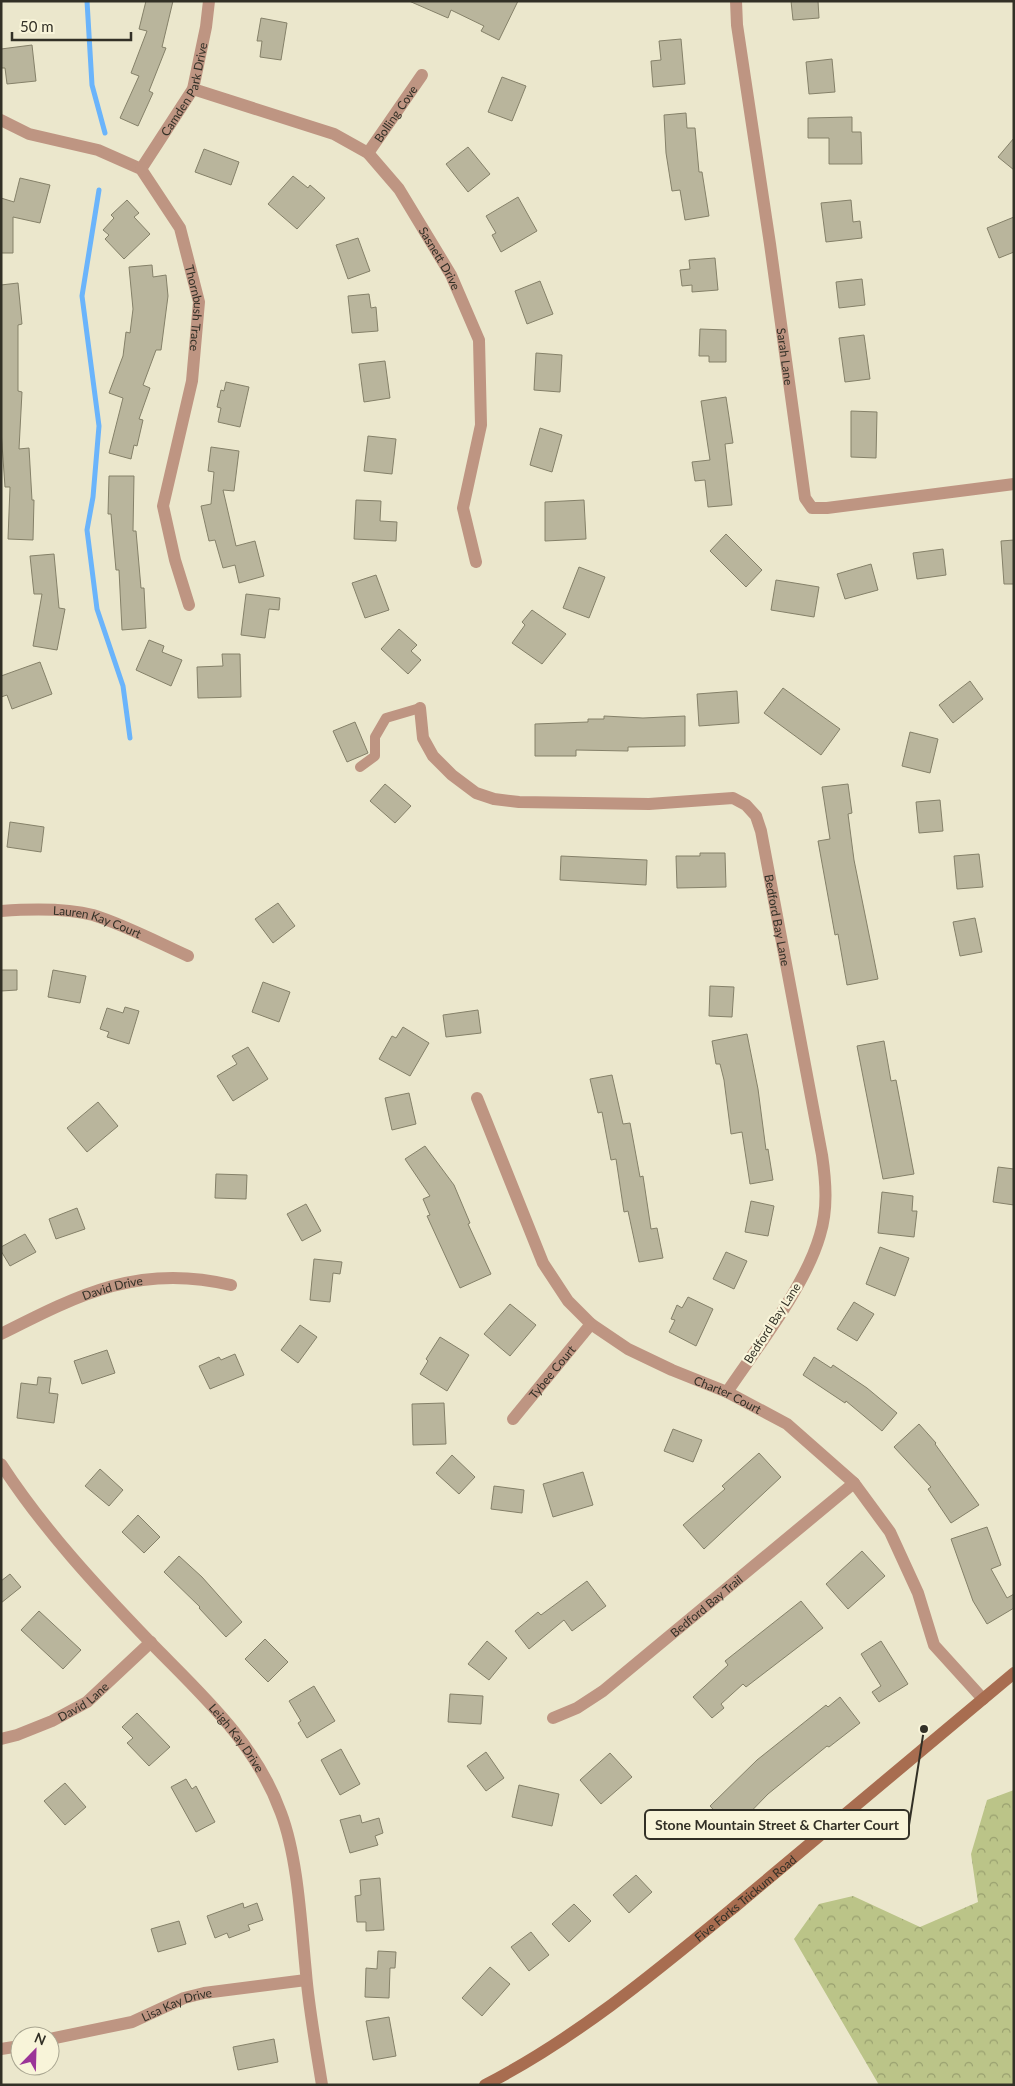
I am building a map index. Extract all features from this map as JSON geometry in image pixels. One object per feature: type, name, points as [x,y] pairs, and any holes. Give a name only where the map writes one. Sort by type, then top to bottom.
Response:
[{"type":"main road","name":"Five Forks Trickum Road","points":[[493,2083],[565,2038],[638,1984],[747,1897],[1014,1673]]},
{"type":"street","name":"Camden Park Drive","points":[[141,169],[193,89],[206,27],[209,1]]},
{"type":"street","name":"Sarah Lane","points":[[736,1],[737,25],[806,498],[812,508],[827,508],[1014,484]]},
{"type":"street","name":"Bolling Cove","points":[[368,153],[422,75]]},
{"type":"street","name":"Sasnett Drive","points":[[193,89],[334,134],[368,153],[399,189],[451,275],[479,340],[481,425],[464,508],[476,562]]},
{"type":"street","points":[[1,120],[29,134],[98,150],[141,169]]},
{"type":"street","name":"Thornbush Trace","points":[[141,169],[180,228],[199,302],[192,381],[163,506],[175,560],[189,605]]},
{"type":"street","name":"Bedford Bay Lane","points":[[420,708],[423,738],[433,756],[452,775],[476,793],[494,799],[519,802],[648,804],[733,798],[746,805],[756,816],[761,831],[822,1155],[826,1178],[826,1202],[820,1234],[808,1267],[727,1392]]},
{"type":"street","name":"Lauren Kay Court","points":[[1,911],[38,909],[92,915],[139,933],[188,956]]},
{"type":"street","name":"Charter Court","points":[[477,1098],[543,1263],[568,1301],[591,1324],[628,1349],[672,1370],[727,1392],[787,1424],[854,1484],[890,1532],[918,1593],[934,1645],[982,1699]]},
{"type":"street","name":"David Drive","points":[[1,1334],[64,1302],[120,1283],[186,1277],[206,1279],[231,1285]]},
{"type":"street","name":"Tybee Court","points":[[513,1419],[591,1324]]},
{"type":"street","name":"Leigh Kay Drive","points":[[1,1464],[51,1533],[84,1572],[215,1708],[237,1733],[263,1773],[274,1795],[287,1830],[306,1980],[322,2085]]},
{"type":"street","name":"Bedford Bay Trail","points":[[553,1718],[577,1708],[603,1691],[854,1484]]},
{"type":"street","name":"David Lane","points":[[1,1739],[17,1735],[52,1721],[87,1702],[151,1642]]},
{"type":"street","name":"Lisa Kay Drive","points":[[60,2037],[132,2022],[190,1996],[306,1980]]},
{"type":"lane","points":[[360,767],[375,756],[375,737],[386,718],[420,708]]},
{"type":"green space","points":[[1014,1790],[1014,2085],[879,2085],[794,1939],[819,1904],[853,1896],[920,1927],[978,1902],[971,1854],[987,1800]]},
{"type":"building","points":[[146,1],[173,1],[162,47],[166,48],[149,91],[153,93],[138,126],[120,118],[139,76],[131,73],[147,31],[139,29]]},
{"type":"building","points":[[409,1],[518,1],[499,40],[481,31],[484,26],[451,10],[448,18]]},
{"type":"building","points":[[791,1],[818,1],[819,18],[793,20]]},
{"type":"building","points":[[261,18],[287,23],[281,60],[260,57],[262,41],[257,41]]},
{"type":"building","points":[[681,39],[685,84],[653,87],[651,61],[661,60],[659,41]]},
{"type":"building","points":[[32,45],[36,81],[7,84],[5,68],[1,68],[1,49]]},
{"type":"building","points":[[832,59],[835,92],[809,94],[806,62]]},
{"type":"building","points":[[502,77],[526,86],[512,121],[488,112]]},
{"type":"building","points":[[686,113],[687,128],[695,128],[699,172],[702,172],[709,216],[685,220],[680,190],[672,191],[666,153],[664,115]]},
{"type":"building","points":[[852,117],[852,132],[861,132],[862,164],[829,164],[829,138],[808,138],[808,118]]},
{"type":"building","points":[[1014,138],[1014,170],[998,157]]},
{"type":"building","points":[[468,147],[490,174],[468,192],[446,164]]},
{"type":"building","points":[[204,149],[239,162],[231,185],[195,172]]},
{"type":"building","points":[[293,176],[308,188],[310,185],[325,198],[297,229],[268,204]]},
{"type":"building","points":[[20,178],[50,185],[40,223],[13,217],[13,253],[1,253],[1,198],[14,202]]},
{"type":"building","points":[[518,197],[537,231],[501,252],[492,235],[496,233],[486,216]]},
{"type":"building","points":[[127,200],[139,213],[134,217],[150,234],[124,259],[105,239],[109,235],[103,230],[114,218],[111,215]]},
{"type":"building","points":[[851,200],[853,222],[860,221],[862,238],[826,242],[821,203]]},
{"type":"building","points":[[1014,217],[1014,252],[999,258],[987,228]]},
{"type":"building","points":[[358,238],[370,271],[348,279],[336,245]]},
{"type":"building","points":[[715,258],[718,290],[692,292],[692,285],[682,286],[680,270],[690,269],[689,260]]},
{"type":"building","points":[[152,265],[153,277],[166,275],[168,296],[161,350],[156,350],[143,385],[150,388],[139,419],[143,420],[137,446],[134,445],[131,459],[109,453],[123,398],[109,393],[123,356],[126,332],[130,333],[133,309],[129,267]]},
{"type":"building","points":[[862,279],[865,305],[839,308],[836,282]]},
{"type":"building","points":[[540,281],[553,314],[527,324],[515,291]]},
{"type":"building","points":[[18,283],[22,324],[18,325],[18,391],[22,392],[19,449],[29,448],[32,500],[34,500],[33,540],[8,539],[10,487],[5,487],[1,430],[1,285]]},
{"type":"building","points":[[369,294],[371,308],[376,307],[378,331],[352,333],[348,296]]},
{"type":"building","points":[[700,329],[726,330],[726,362],[709,362],[709,356],[699,356]]},
{"type":"building","points":[[864,335],[870,379],[845,382],[839,338]]},
{"type":"building","points":[[536,353],[562,355],[560,392],[534,390]]},
{"type":"building","points":[[385,361],[390,398],[364,402],[359,364]]},
{"type":"building","points":[[226,382],[249,387],[240,427],[218,422],[221,408],[217,407],[221,390],[224,391]]},
{"type":"building","points":[[726,397],[733,443],[725,444],[732,505],[708,507],[705,480],[695,481],[692,462],[710,460],[701,401]]},
{"type":"building","points":[[851,411],[877,412],[876,458],[851,457]]},
{"type":"building","points":[[540,428],[562,435],[552,472],[530,465]]},
{"type":"building","points":[[368,436],[396,439],[392,474],[364,471]]},
{"type":"building","points":[[211,447],[239,451],[234,491],[223,490],[236,546],[255,541],[264,576],[239,583],[235,565],[223,568],[215,540],[209,541],[201,506],[211,504],[214,472],[208,471]]},
{"type":"building","points":[[109,476],[134,476],[133,531],[136,531],[141,588],[144,588],[146,628],[122,630],[119,570],[116,570],[111,514],[108,514]]},
{"type":"building","points":[[356,500],[381,501],[380,521],[397,522],[396,541],[354,539]]},
{"type":"building","points":[[584,500],[586,539],[545,541],[545,502]]},
{"type":"building","points":[[726,534],[762,570],[746,587],[710,551]]},
{"type":"building","points":[[1014,540],[1014,584],[1004,584],[1001,541]]},
{"type":"building","points":[[943,549],[946,575],[917,579],[913,553]]},
{"type":"building","points":[[54,554],[59,608],[65,609],[57,650],[33,646],[42,594],[34,594],[30,556]]},
{"type":"building","points":[[871,564],[878,590],[845,599],[837,574]]},
{"type":"building","points":[[579,567],[605,577],[589,618],[563,608]]},
{"type":"building","points":[[376,575],[389,610],[365,618],[352,583]]},
{"type":"building","points":[[776,580],[819,587],[814,617],[771,610]]},
{"type":"building","points":[[246,594],[280,598],[279,610],[269,609],[265,638],[241,635]]},
{"type":"building","points":[[532,610],[566,634],[542,664],[512,643],[525,625],[522,622]]},
{"type":"building","points":[[399,629],[417,645],[411,651],[421,660],[408,674],[381,649]]},
{"type":"building","points":[[149,640],[164,646],[162,652],[182,660],[171,686],[136,670]]},
{"type":"building","points":[[222,654],[240,654],[241,697],[198,698],[197,667],[223,666]]},
{"type":"building","points":[[40,662],[52,694],[12,709],[7,695],[1,697],[1,676]]},
{"type":"building","points":[[970,681],[983,699],[953,723],[939,705]]},
{"type":"building","points":[[783,688],[840,729],[821,755],[764,713]]},
{"type":"building","points":[[737,691],[739,723],[699,726],[697,694]]},
{"type":"building","points":[[604,716],[643,718],[685,716],[685,746],[628,747],[628,751],[576,750],[576,756],[535,756],[535,724],[588,722],[588,719],[604,719]]},
{"type":"building","points":[[355,722],[368,753],[347,762],[333,731]]},
{"type":"building","points":[[910,732],[938,739],[930,773],[902,766]]},
{"type":"building","points":[[385,784],[411,806],[395,823],[370,801]]},
{"type":"building","points":[[848,784],[852,813],[848,814],[854,860],[878,979],[847,985],[838,934],[835,935],[818,841],[830,839],[822,787]]},
{"type":"building","points":[[940,800],[943,831],[919,833],[916,802]]},
{"type":"building","points":[[10,822],[44,827],[41,852],[7,847]]},
{"type":"building","points":[[700,853],[725,853],[726,887],[677,888],[676,856],[700,856]]},
{"type":"building","points":[[979,854],[983,887],[957,889],[954,856]]},
{"type":"building","points":[[561,856],[647,860],[646,885],[560,880]]},
{"type":"building","points":[[278,903],[295,926],[273,943],[255,919]]},
{"type":"building","points":[[975,918],[982,952],[960,956],[953,922]]},
{"type":"building","points":[[1,970],[17,970],[17,990],[1,991]]},
{"type":"building","points":[[53,970],[86,976],[80,1003],[48,997]]},
{"type":"building","points":[[263,982],[290,992],[279,1022],[252,1012]]},
{"type":"building","points":[[710,986],[734,987],[732,1017],[709,1016]]},
{"type":"building","points":[[125,1007],[139,1011],[129,1044],[107,1037],[109,1032],[100,1029],[107,1008],[123,1013]]},
{"type":"building","points":[[478,1010],[481,1033],[446,1037],[443,1015]]},
{"type":"building","points":[[403,1027],[429,1043],[410,1076],[379,1059],[392,1036],[396,1038]]},
{"type":"building","points":[[747,1034],[758,1089],[766,1150],[768,1149],[773,1180],[750,1184],[742,1132],[731,1134],[724,1080],[720,1064],[716,1064],[712,1041]]},
{"type":"building","points":[[884,1041],[891,1081],[896,1080],[914,1174],[883,1179],[857,1046]]},
{"type":"building","points":[[248,1047],[268,1079],[233,1101],[217,1076],[237,1064],[232,1056]]},
{"type":"building","points":[[612,1075],[623,1124],[630,1123],[640,1177],[643,1176],[651,1229],[657,1228],[663,1258],[639,1262],[628,1211],[624,1212],[616,1159],[611,1160],[602,1112],[598,1113],[590,1079]]},
{"type":"building","points":[[409,1093],[416,1124],[392,1130],[385,1098]]},
{"type":"building","points":[[98,1102],[118,1126],[87,1152],[67,1128]]},
{"type":"building","points":[[425,1146],[454,1185],[470,1223],[468,1224],[491,1274],[460,1288],[427,1216],[430,1215],[423,1199],[430,1196],[405,1159]]},
{"type":"building","points":[[998,1167],[1014,1169],[1014,1205],[993,1202]]},
{"type":"building","points":[[216,1174],[247,1175],[246,1199],[215,1198]]},
{"type":"building","points":[[882,1192],[913,1196],[912,1211],[917,1211],[914,1237],[878,1233]]},
{"type":"building","points":[[751,1201],[774,1206],[768,1236],[745,1232]]},
{"type":"building","points":[[306,1204],[321,1231],[302,1241],[287,1214]]},
{"type":"building","points":[[77,1208],[85,1229],[56,1239],[49,1219]]},
{"type":"building","points":[[25,1234],[36,1252],[10,1266],[1,1251],[1,1247]]},
{"type":"building","points":[[880,1247],[909,1258],[895,1296],[866,1284]]},
{"type":"building","points":[[726,1252],[747,1261],[734,1289],[713,1279]]},
{"type":"building","points":[[314,1259],[342,1262],[340,1274],[333,1273],[330,1302],[310,1300]]},
{"type":"building","points":[[688,1297],[713,1309],[696,1346],[669,1332],[675,1320],[671,1319],[677,1305],[682,1308]]},
{"type":"building","points":[[854,1302],[874,1314],[857,1341],[837,1329]]},
{"type":"building","points":[[510,1304],[536,1325],[510,1356],[484,1334]]},
{"type":"building","points":[[300,1325],[317,1337],[298,1363],[281,1350]]},
{"type":"building","points":[[440,1337],[469,1355],[447,1391],[420,1374],[428,1361],[426,1359]]},
{"type":"building","points":[[107,1350],[115,1373],[82,1384],[74,1361]]},
{"type":"building","points":[[235,1354],[244,1375],[210,1389],[199,1366],[219,1357],[221,1360]]},
{"type":"building","points":[[814,1357],[831,1368],[833,1365],[867,1388],[897,1413],[882,1431],[846,1401],[845,1403],[803,1375]]},
{"type":"building","points":[[38,1377],[51,1378],[49,1393],[58,1394],[54,1423],[17,1418],[21,1383],[37,1385]]},
{"type":"building","points":[[444,1403],[446,1444],[413,1445],[412,1404]]},
{"type":"building","points":[[919,1424],[936,1443],[979,1505],[951,1523],[928,1489],[931,1487],[894,1447]]},
{"type":"building","points":[[673,1429],[702,1440],[693,1462],[664,1451]]},
{"type":"building","points":[[759,1453],[781,1477],[704,1549],[683,1525],[725,1489],[722,1486]]},
{"type":"building","points":[[452,1455],[475,1477],[459,1494],[436,1473]]},
{"type":"building","points":[[100,1469],[123,1490],[109,1506],[85,1486]]},
{"type":"building","points":[[583,1472],[593,1505],[553,1517],[543,1484]]},
{"type":"building","points":[[494,1486],[524,1490],[522,1513],[491,1509]]},
{"type":"building","points":[[138,1515],[160,1537],[144,1553],[122,1532]]},
{"type":"building","points":[[987,1527],[1001,1565],[991,1569],[1007,1598],[1014,1594],[1014,1608],[987,1624],[973,1601],[951,1539]]},
{"type":"building","points":[[862,1551],[885,1576],[848,1609],[826,1584]]},
{"type":"building","points":[[179,1556],[202,1577],[242,1622],[226,1637],[200,1607],[164,1572]]},
{"type":"building","points":[[10,1574],[21,1587],[1,1603],[1,1581]]},
{"type":"building","points":[[587,1581],[606,1606],[572,1631],[564,1620],[529,1649],[515,1631],[538,1612],[541,1615]]},
{"type":"building","points":[[801,1601],[823,1628],[746,1687],[743,1684],[721,1704],[724,1708],[712,1718],[693,1697],[728,1665],[725,1661]]},
{"type":"building","points":[[39,1611],[81,1650],[63,1669],[21,1630]]},
{"type":"building","points":[[265,1639],[288,1662],[268,1682],[245,1659]]},
{"type":"building","points":[[487,1641],[507,1658],[489,1680],[468,1664]]},
{"type":"building","points":[[881,1641],[908,1684],[879,1702],[872,1692],[881,1686],[861,1654]]},
{"type":"building","points":[[314,1686],[335,1721],[307,1738],[298,1723],[301,1721],[289,1701]]},
{"type":"building","points":[[450,1694],[483,1696],[481,1724],[448,1722]]},
{"type":"building","points":[[840,1697],[860,1723],[829,1747],[827,1746],[768,1794],[733,1830],[710,1806],[757,1760],[826,1705],[828,1707]]},
{"type":"building","points":[[137,1713],[170,1747],[149,1766],[127,1743],[133,1738],[122,1727]]},
{"type":"building","points":[[341,1749],[360,1784],[340,1795],[321,1760]]},
{"type":"building","points":[[486,1752],[504,1778],[486,1791],[467,1766]]},
{"type":"building","points":[[610,1753],[632,1777],[601,1804],[580,1780]]},
{"type":"building","points":[[186,1779],[192,1789],[196,1786],[215,1822],[196,1832],[171,1787]]},
{"type":"building","points":[[65,1783],[86,1807],[65,1825],[44,1801]]},
{"type":"building","points":[[519,1785],[559,1794],[552,1826],[512,1817]]},
{"type":"building","points":[[360,1815],[362,1823],[379,1818],[383,1833],[375,1836],[378,1845],[350,1853],[340,1820]]},
{"type":"building","points":[[636,1875],[652,1892],[629,1913],[613,1895]]},
{"type":"building","points":[[380,1878],[384,1930],[366,1931],[366,1922],[357,1922],[355,1896],[361,1895],[360,1880]]},
{"type":"building","points":[[243,1903],[244,1908],[257,1903],[263,1920],[248,1925],[250,1930],[229,1938],[227,1933],[215,1938],[207,1916]]},
{"type":"building","points":[[574,1904],[591,1921],[569,1942],[552,1924]]},
{"type":"building","points":[[179,1921],[186,1944],[158,1952],[151,1929]]},
{"type":"building","points":[[531,1932],[549,1955],[529,1971],[511,1947]]},
{"type":"building","points":[[378,1951],[396,1952],[395,1968],[390,1968],[389,1998],[365,1997],[366,1968],[377,1969]]},
{"type":"building","points":[[490,1967],[510,1984],[482,2016],[462,1998]]},
{"type":"building","points":[[389,2017],[396,2056],[373,2060],[366,2021]]},
{"type":"building","points":[[274,2039],[278,2062],[238,2070],[233,2047]]},
{"type":"waterway","points":[[87,1],[92,85],[105,133]]},
{"type":"waterway","points":[[99,190],[82,296],[99,426],[93,497],[87,530],[97,609],[123,686],[130,738]]},
{"type":"place","name":"Stone Mountain Street & Charter Court","points":[[924,1729]]}]
